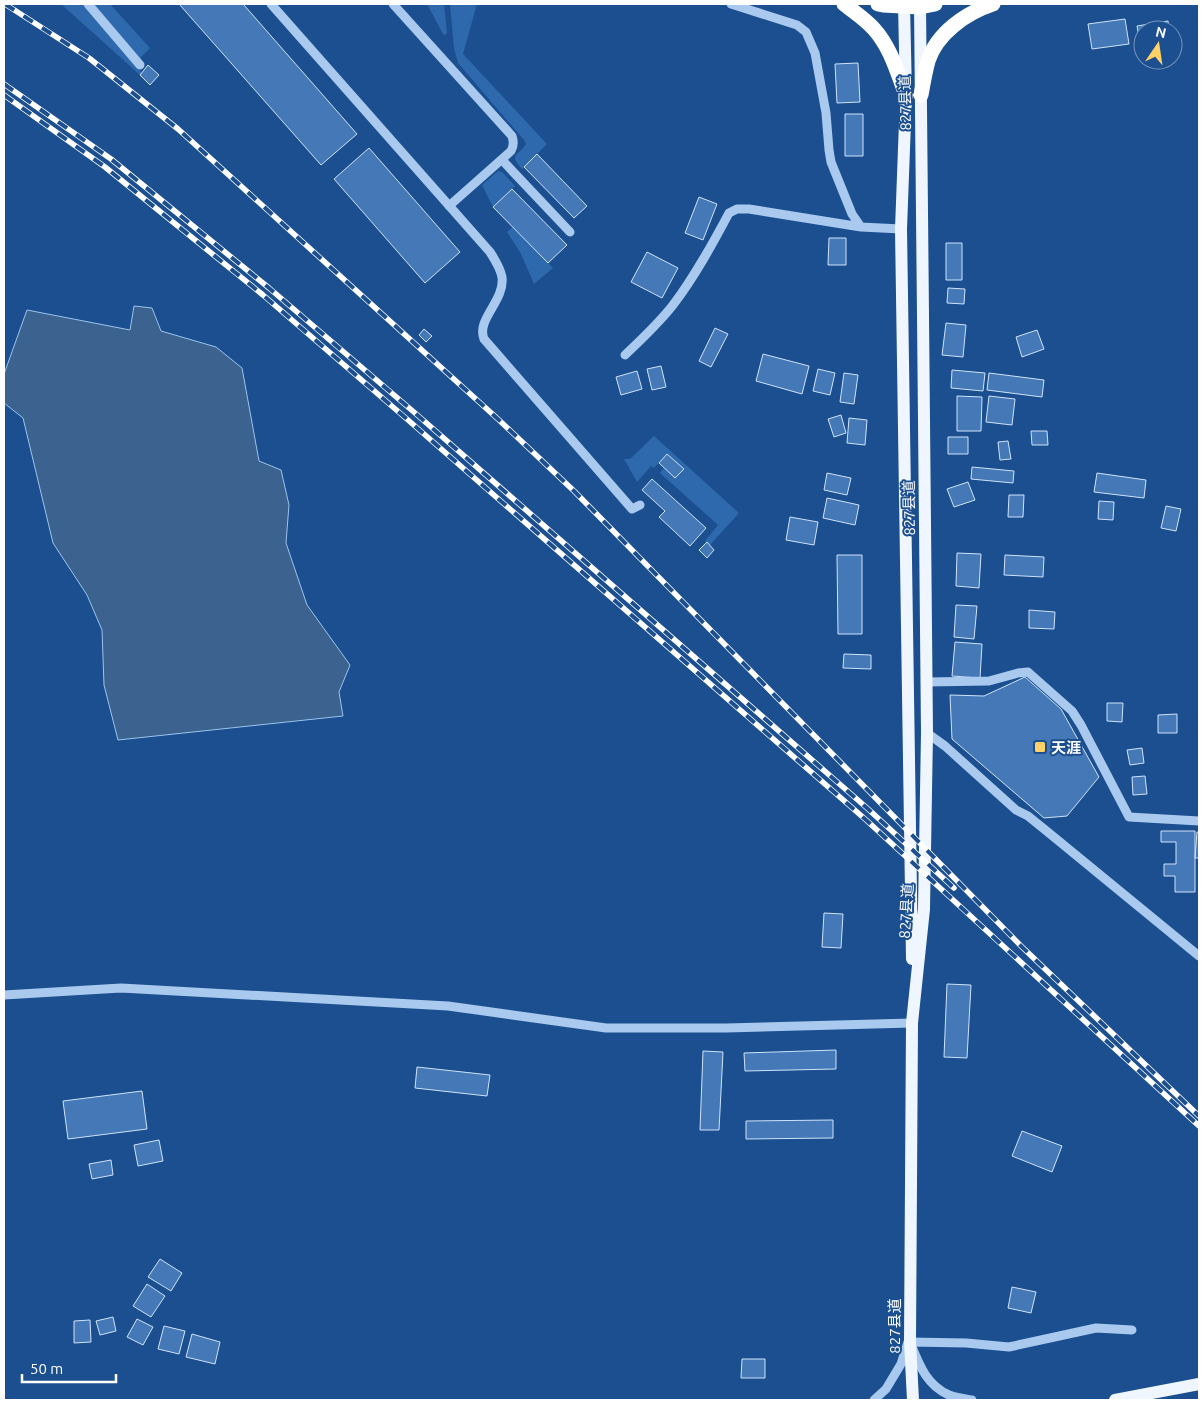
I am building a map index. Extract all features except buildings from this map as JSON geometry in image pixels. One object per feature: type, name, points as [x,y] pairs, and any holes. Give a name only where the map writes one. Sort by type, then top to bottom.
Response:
[{"type":"highway","points":[[844,4],[860,16],[882,40],[914,95]]},
{"type":"highway","points":[[878,4],[925,5]]},
{"type":"highway","points":[[914,95],[929,59],[941,37],[961,20],[993,4]]},
{"type":"main road","name":"827县道","points":[[904,5],[914,95],[927,733],[924,909],[913,1017]]},
{"type":"main road","name":"827县道","points":[[913,1400],[910,1338],[913,1017],[901,229],[925,5]]},
{"type":"main road","points":[[1115,1400],[1199,1384]]},
{"type":"street","points":[[88,4],[140,65]]},
{"type":"street","points":[[270,4],[490,252],[498,263],[502,278],[501,291],[482,326],[484,339],[632,509],[640,505]]},
{"type":"street","points":[[393,4],[512,136],[514,142],[512,152],[449,206]]},
{"type":"street","points":[[731,4],[797,25],[806,32],[815,52],[826,113],[831,162],[852,214],[861,227]]},
{"type":"street","points":[[502,160],[570,232]]},
{"type":"street","points":[[625,354],[673,306],[699,267],[729,213],[737,209],[748,209],[861,227],[901,229]]},
{"type":"street","points":[[926,682],[989,681],[1028,672],[1072,711],[1129,817],[1199,821]]},
{"type":"street","points":[[927,733],[945,746],[1016,810],[1028,816],[1199,956]]},
{"type":"street","points":[[4,995],[121,988],[438,1006],[606,1028],[726,1028],[913,1017]]},
{"type":"street","points":[[910,1338],[1009,1347],[1096,1328],[1132,1330]]},
{"type":"street","points":[[874,1400],[886,1389],[900,1364],[910,1338]]},
{"type":"street","points":[[910,1338],[922,1372],[935,1388],[950,1396],[972,1400]]},
{"type":"shaded area","points":[[61,4],[83,4],[142,73],[140,75]]},
{"type":"shaded area","points":[[93,4],[110,4],[150,48],[140,58]]},
{"type":"shaded area","points":[[427,4],[444,4],[447,33],[445,35],[443,34]]},
{"type":"shaded area","points":[[450,4],[477,4],[463,54],[547,144],[522,169],[515,157],[526,144],[524,140],[458,63],[454,48]]},
{"type":"shaded area","points":[[498,171],[502,172],[515,186],[493,207],[482,185]]},
{"type":"shaded area","points":[[513,227],[553,268],[534,284],[521,254],[507,232]]},
{"type":"shaded area","points":[[134,306],[152,308],[161,331],[216,347],[242,368],[259,461],[281,470],[289,505],[286,543],[307,605],[350,665],[339,692],[343,716],[118,740],[104,685],[102,630],[87,595],[53,543],[23,418],[4,403],[4,374],[27,310],[130,330]]},
{"type":"shaded area","points":[[654,436],[739,513],[710,545],[705,541],[718,525],[660,473],[664,468],[675,478],[684,469],[667,454],[654,468],[651,466],[637,482],[624,459],[630,459]]},
{"type":"railway","points":[[5,4],[89,58],[178,129],[499,420],[574,491],[1021,946],[1199,1116]]},
{"type":"railway","points":[[4,84],[111,159],[269,288],[867,808],[954,888]]},
{"type":"railway","points":[[4,95],[105,167],[263,295],[408,420],[865,819],[1199,1126]]},
{"type":"place","name":"天涯","points":[[1040,747]]}]
